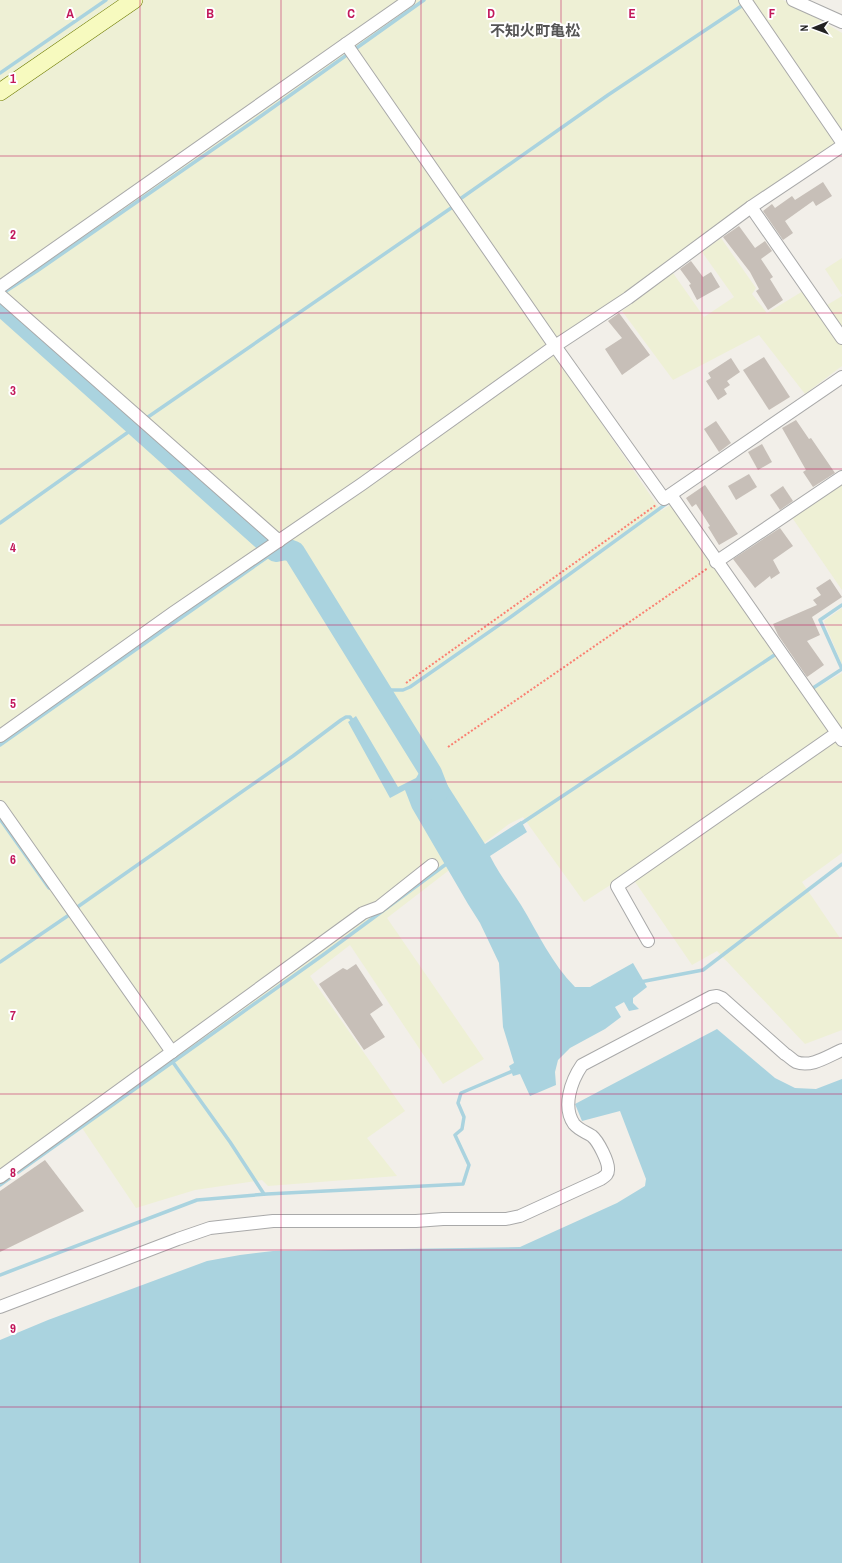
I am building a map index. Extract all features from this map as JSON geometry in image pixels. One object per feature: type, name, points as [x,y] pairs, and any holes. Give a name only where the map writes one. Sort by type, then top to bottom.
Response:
[{"type":"street","points":[[0,92],[134,0]]},
{"type":"street","points":[[274,544],[1,293],[349,49],[409,0]]},
{"type":"street","points":[[745,0],[842,142]]},
{"type":"street","points":[[792,0],[842,22]]},
{"type":"street","points":[[349,49],[555,346],[671,498],[840,737],[618,886],[648,941]]},
{"type":"street","points":[[0,736],[369,479],[555,346],[628,298],[751,207],[842,146]]},
{"type":"street","points":[[751,207],[842,338]]},
{"type":"street","points":[[671,498],[842,377]]},
{"type":"street","points":[[716,562],[842,477]]},
{"type":"street","points":[[0,807],[172,1052]]},
{"type":"street","points":[[0,1178],[363,913],[379,907],[432,865]]},
{"type":"street","points":[[0,1307],[156,1247],[210,1228],[273,1221],[416,1221],[443,1219],[506,1219],[520,1216],[601,1179],[606,1175],[608,1165],[598,1142],[593,1136],[574,1124],[568,1107],[573,1084],[582,1065],[711,997],[717,996],[726,1001],[796,1062],[806,1064],[816,1062],[842,1050]]},
{"type":"path","points":[[406,683],[671,498]]},
{"type":"path","points":[[448,747],[716,562]]},
{"type":"green space","points":[[0,0],[783,0],[798,7],[842,33],[842,138],[550,347],[661,511],[673,503],[805,694],[842,673],[842,853],[802,882],[840,938],[842,936],[842,1030],[805,1044],[717,951],[692,965],[629,873],[584,902],[523,817],[509,824],[387,918],[484,1059],[443,1084],[350,945],[310,976],[405,1111],[367,1138],[397,1176],[268,1186],[262,1180],[195,1190],[136,1208],[74,1116],[69,1119],[70,1121],[0,1172]]},
{"type":"green space","points":[[721,238],[756,288],[752,294],[767,313],[803,291],[817,311],[842,296],[842,366],[805,394],[759,335],[673,380],[622,311],[673,273],[704,317],[734,297],[702,252]]},
{"type":"green space","points":[[842,258],[842,295],[825,269]]},
{"type":"green space","points":[[842,481],[842,590],[791,516]]},
{"type":"green space","points":[[842,608],[842,665],[824,621]]},
{"type":"water","points":[[356,716],[398,787],[416,778],[422,768],[432,761],[485,844],[521,821],[527,832],[490,856],[552,958],[575,987],[590,987],[633,963],[647,987],[633,998],[633,1003],[639,1009],[629,1011],[624,1002],[615,1007],[621,1017],[605,1029],[570,1048],[558,1060],[555,1072],[556,1085],[530,1096],[520,1074],[513,1076],[509,1066],[514,1063],[503,1027],[499,963],[480,923],[412,808],[405,790],[390,798],[348,722]]},
{"type":"water","points":[[717,1029],[775,1078],[795,1088],[816,1089],[842,1079],[842,1563],[0,1563],[0,1340],[48,1320],[207,1261],[240,1255],[273,1251],[520,1247],[617,1203],[645,1186],[646,1179],[620,1111],[582,1121],[575,1104]]},
{"type":"building","points":[[823,182],[832,196],[816,206],[813,201],[785,221],[793,233],[783,240],[763,211],[772,204],[775,208],[792,196],[795,200]]},
{"type":"building","points":[[739,226],[755,248],[765,241],[772,251],[761,259],[773,277],[770,279],[783,300],[768,310],[756,291],[759,289],[750,272],[723,237]]},
{"type":"building","points":[[691,261],[703,277],[711,272],[720,287],[697,300],[689,285],[691,284],[680,269]]},
{"type":"building","points":[[619,313],[650,355],[622,375],[605,349],[622,338],[608,321]]},
{"type":"building","points":[[764,357],[790,397],[769,410],[743,370]]},
{"type":"building","points":[[731,358],[740,372],[727,381],[730,385],[724,389],[727,394],[718,400],[706,381],[711,378],[708,373]]},
{"type":"building","points":[[796,420],[809,439],[811,438],[835,473],[813,487],[803,472],[806,470],[782,428]]},
{"type":"building","points":[[716,421],[731,443],[719,452],[704,429]]},
{"type":"building","points":[[762,444],[772,462],[758,470],[748,452]]},
{"type":"building","points":[[749,474],[757,487],[736,500],[728,486]]},
{"type":"building","points":[[705,485],[738,534],[719,545],[708,527],[710,526],[696,504],[692,507],[686,498]]},
{"type":"building","points":[[783,486],[793,501],[780,510],[770,495]]},
{"type":"building","points":[[780,528],[793,546],[773,560],[780,573],[771,579],[770,576],[755,588],[733,559]]},
{"type":"building","points":[[830,579],[842,597],[812,617],[820,635],[807,641],[824,665],[807,677],[778,635],[773,624],[817,605],[813,600],[821,595],[816,588]]},
{"type":"building","points":[[356,964],[383,1005],[370,1014],[385,1037],[364,1050],[319,984],[343,968],[347,970]]},
{"type":"building","points":[[45,1160],[84,1211],[0,1252],[0,1191]]},
{"type":"waterway","points":[[0,73],[106,0]]},
{"type":"waterway","points":[[3,293],[254,121],[424,0]]},
{"type":"waterway","points":[[460,199],[608,95],[743,5]]},
{"type":"waterway","points":[[148,417],[454,206]]},
{"type":"waterway","points":[[0,304],[276,551],[286,549],[294,552],[431,773],[438,791]]},
{"type":"waterway","points":[[0,523],[141,423]]},
{"type":"waterway","points":[[380,690],[403,690],[410,687],[512,616],[670,501]]},
{"type":"waterway","points":[[0,745],[276,551]]},
{"type":"waterway","points":[[810,690],[842,669],[820,620],[842,605]]},
{"type":"waterway","points":[[519,825],[776,654],[778,656]]},
{"type":"waterway","points":[[0,962],[69,915],[76,908],[293,756],[341,720],[346,717],[350,717],[354,723]]},
{"type":"waterway","points":[[0,819],[49,888]]},
{"type":"waterway","points":[[0,1185],[323,955],[449,862]]},
{"type":"waterway","points":[[640,982],[703,970],[842,864]]},
{"type":"waterway","points":[[172,1061],[230,1142],[264,1194]]},
{"type":"waterway","points":[[0,1275],[197,1200],[267,1194],[463,1184],[469,1165],[455,1135],[462,1129],[464,1117],[458,1103],[461,1093],[515,1070]]},
{"type":"district","name":"不知火町亀松","points":[[535,31]]}]
